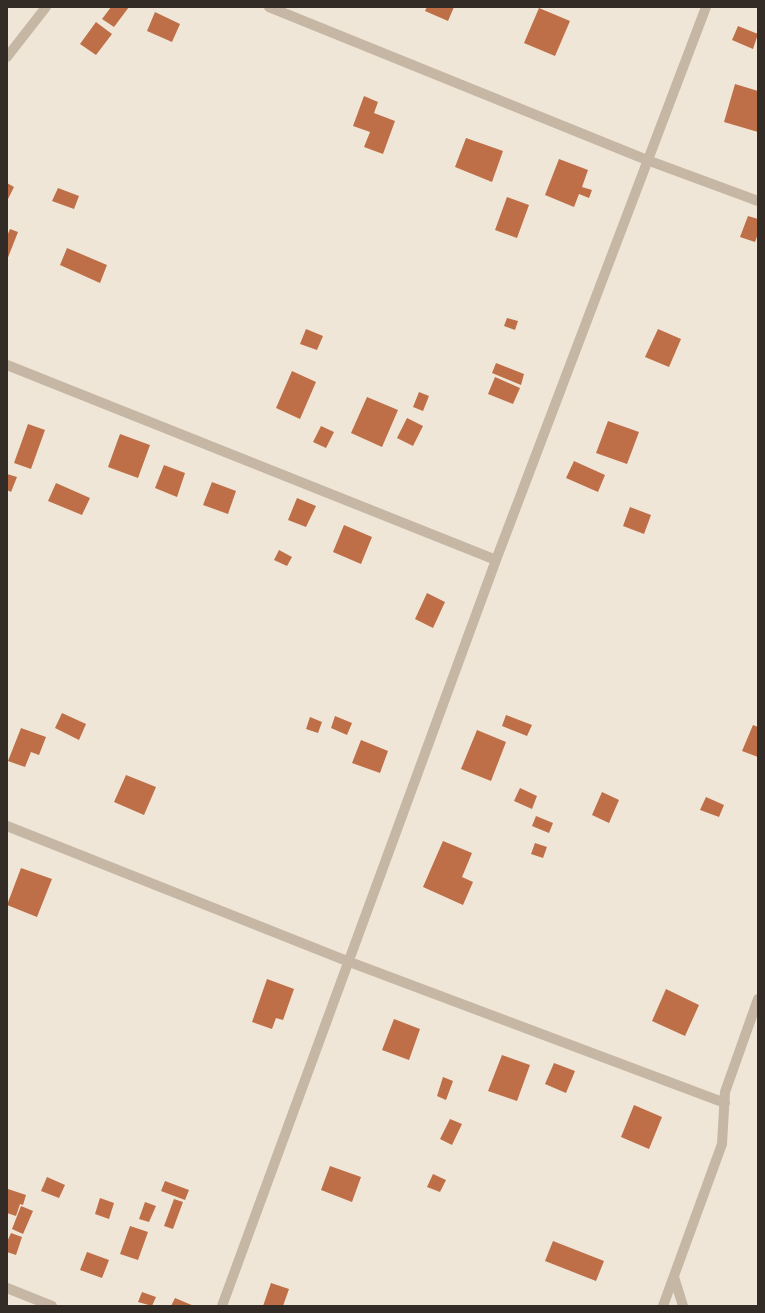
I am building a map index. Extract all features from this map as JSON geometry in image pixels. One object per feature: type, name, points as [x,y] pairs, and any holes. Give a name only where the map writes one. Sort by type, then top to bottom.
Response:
[{"type":"street","points":[[7,58],[46,7]]},
{"type":"street","points":[[268,7],[647,160],[758,201]]},
{"type":"street","points":[[222,1306],[347,962],[496,560],[706,7]]},
{"type":"street","points":[[7,365],[496,560]]},
{"type":"street","points":[[7,826],[347,962],[725,1103]]},
{"type":"street","points":[[663,1306],[722,1144],[725,1092],[758,999]]},
{"type":"street","points":[[674,1277],[683,1306]]},
{"type":"street","points":[[7,1288],[52,1306]]},
{"type":"building","points":[[111,7],[129,7],[114,27],[102,19]]},
{"type":"building","points":[[427,7],[454,7],[448,21],[425,11]]},
{"type":"building","points":[[539,8],[570,21],[555,56],[524,43]]},
{"type":"building","points":[[155,12],[180,24],[172,42],[147,31]]},
{"type":"building","points":[[96,22],[112,34],[96,55],[80,44]]},
{"type":"building","points":[[738,26],[758,34],[753,49],[732,40]]},
{"type":"building","points":[[735,84],[758,91],[758,132],[724,122]]},
{"type":"building","points":[[364,96],[378,102],[374,113],[395,121],[383,154],[364,147],[370,132],[353,126]]},
{"type":"building","points":[[466,138],[503,151],[492,182],[455,167]]},
{"type":"building","points":[[559,159],[588,170],[582,187],[592,190],[589,198],[579,194],[574,207],[545,195]]},
{"type":"building","points":[[7,183],[14,187],[7,201]]},
{"type":"building","points":[[58,188],[79,196],[74,209],[52,201]]},
{"type":"building","points":[[507,197],[529,205],[517,238],[495,230]]},
{"type":"building","points":[[748,216],[758,219],[758,234],[755,242],[740,237]]},
{"type":"building","points":[[10,229],[18,232],[7,260],[7,236]]},
{"type":"building","points":[[67,248],[107,265],[100,283],[60,265]]},
{"type":"building","points":[[507,318],[518,321],[515,330],[504,326]]},
{"type":"building","points":[[306,329],[323,336],[317,350],[300,344]]},
{"type":"building","points":[[658,329],[681,339],[669,367],[645,357]]},
{"type":"building","points":[[496,363],[524,374],[521,385],[492,373]]},
{"type":"building","points":[[292,371],[316,382],[300,419],[276,408]]},
{"type":"building","points":[[495,377],[520,388],[513,404],[488,394]]},
{"type":"building","points":[[419,392],[429,396],[423,411],[413,407]]},
{"type":"building","points":[[367,397],[398,410],[382,447],[351,433]]},
{"type":"building","points":[[407,418],[423,426],[413,446],[397,438]]},
{"type":"building","points":[[608,421],[639,432],[627,464],[596,453]]},
{"type":"building","points":[[28,424],[45,430],[31,469],[14,463]]},
{"type":"building","points":[[321,426],[334,432],[326,448],[313,442]]},
{"type":"building","points":[[120,434],[150,445],[138,478],[108,467]]},
{"type":"building","points":[[574,461],[605,475],[598,492],[566,478]]},
{"type":"building","points":[[164,465],[185,473],[177,497],[155,488]]},
{"type":"building","points":[[7,474],[17,477],[11,492],[7,490]]},
{"type":"building","points":[[212,482],[236,491],[228,514],[203,505]]},
{"type":"building","points":[[56,483],[90,498],[82,515],[48,501]]},
{"type":"building","points":[[297,498],[316,506],[306,527],[288,520]]},
{"type":"building","points":[[630,507],[651,515],[644,534],[623,526]]},
{"type":"building","points":[[344,525],[372,537],[361,564],[333,552]]},
{"type":"building","points":[[279,550],[292,557],[287,566],[274,560]]},
{"type":"building","points":[[427,593],[445,602],[433,628],[415,619]]},
{"type":"building","points":[[62,713],[86,724],[79,740],[55,728]]},
{"type":"building","points":[[506,715],[532,725],[527,736],[502,726]]},
{"type":"building","points":[[335,716],[352,723],[347,735],[331,728]]},
{"type":"building","points":[[310,717],[322,722],[318,733],[306,729]]},
{"type":"building","points":[[753,725],[758,727],[758,757],[742,751]]},
{"type":"building","points":[[21,728],[46,737],[39,755],[31,752],[25,767],[8,761]]},
{"type":"building","points":[[477,730],[506,742],[491,781],[461,769]]},
{"type":"building","points":[[361,740],[388,751],[380,773],[352,763]]},
{"type":"building","points":[[126,775],[156,787],[144,815],[114,802]]},
{"type":"building","points":[[520,788],[537,796],[532,809],[514,801]]},
{"type":"building","points":[[602,792],[619,800],[609,823],[592,815]]},
{"type":"building","points":[[706,797],[724,805],[719,817],[700,810]]},
{"type":"building","points":[[536,816],[553,823],[549,833],[532,826]]},
{"type":"building","points":[[443,841],[472,853],[462,877],[473,882],[463,905],[423,887]]},
{"type":"building","points":[[535,843],[547,847],[543,858],[531,854]]},
{"type":"building","points":[[21,868],[52,879],[37,917],[7,905]]},
{"type":"building","points":[[267,979],[294,989],[283,1020],[276,1018],[272,1029],[252,1022]]},
{"type":"building","points":[[666,989],[699,1005],[685,1036],[652,1021]]},
{"type":"building","points":[[394,1019],[420,1029],[409,1060],[382,1050]]},
{"type":"building","points":[[502,1055],[530,1065],[517,1101],[488,1091]]},
{"type":"building","points":[[554,1063],[575,1071],[566,1093],[545,1084]]},
{"type":"building","points":[[443,1077],[453,1081],[446,1100],[437,1096]]},
{"type":"building","points":[[634,1105],[662,1117],[649,1149],[621,1137]]},
{"type":"building","points":[[450,1119],[462,1124],[452,1145],[440,1139]]},
{"type":"building","points":[[330,1166],[361,1177],[352,1202],[321,1190]]},
{"type":"building","points":[[433,1174],[446,1180],[440,1192],[427,1187]]},
{"type":"building","points":[[47,1177],[65,1185],[59,1198],[41,1191]]},
{"type":"building","points":[[165,1181],[189,1190],[185,1200],[161,1191]]},
{"type":"building","points":[[8,1189],[26,1195],[23,1205],[20,1204],[16,1216],[7,1213]]},
{"type":"building","points":[[100,1198],[114,1203],[109,1219],[95,1214]]},
{"type":"building","points":[[174,1199],[183,1202],[173,1229],[164,1226]]},
{"type":"building","points":[[145,1202],[156,1206],[149,1222],[139,1219]]},
{"type":"building","points":[[21,1206],[33,1211],[23,1234],[12,1229]]},
{"type":"building","points":[[130,1226],[148,1232],[138,1260],[120,1254]]},
{"type":"building","points":[[11,1233],[22,1237],[16,1255],[7,1252],[7,1242]]},
{"type":"building","points":[[553,1241],[604,1261],[596,1281],[545,1261]]},
{"type":"building","points":[[87,1252],[109,1260],[102,1278],[80,1270]]},
{"type":"building","points":[[271,1283],[289,1289],[283,1306],[263,1306]]},
{"type":"building","points":[[142,1292],[156,1297],[152,1306],[138,1302]]},
{"type":"building","points":[[175,1298],[194,1306],[171,1306]]}]
